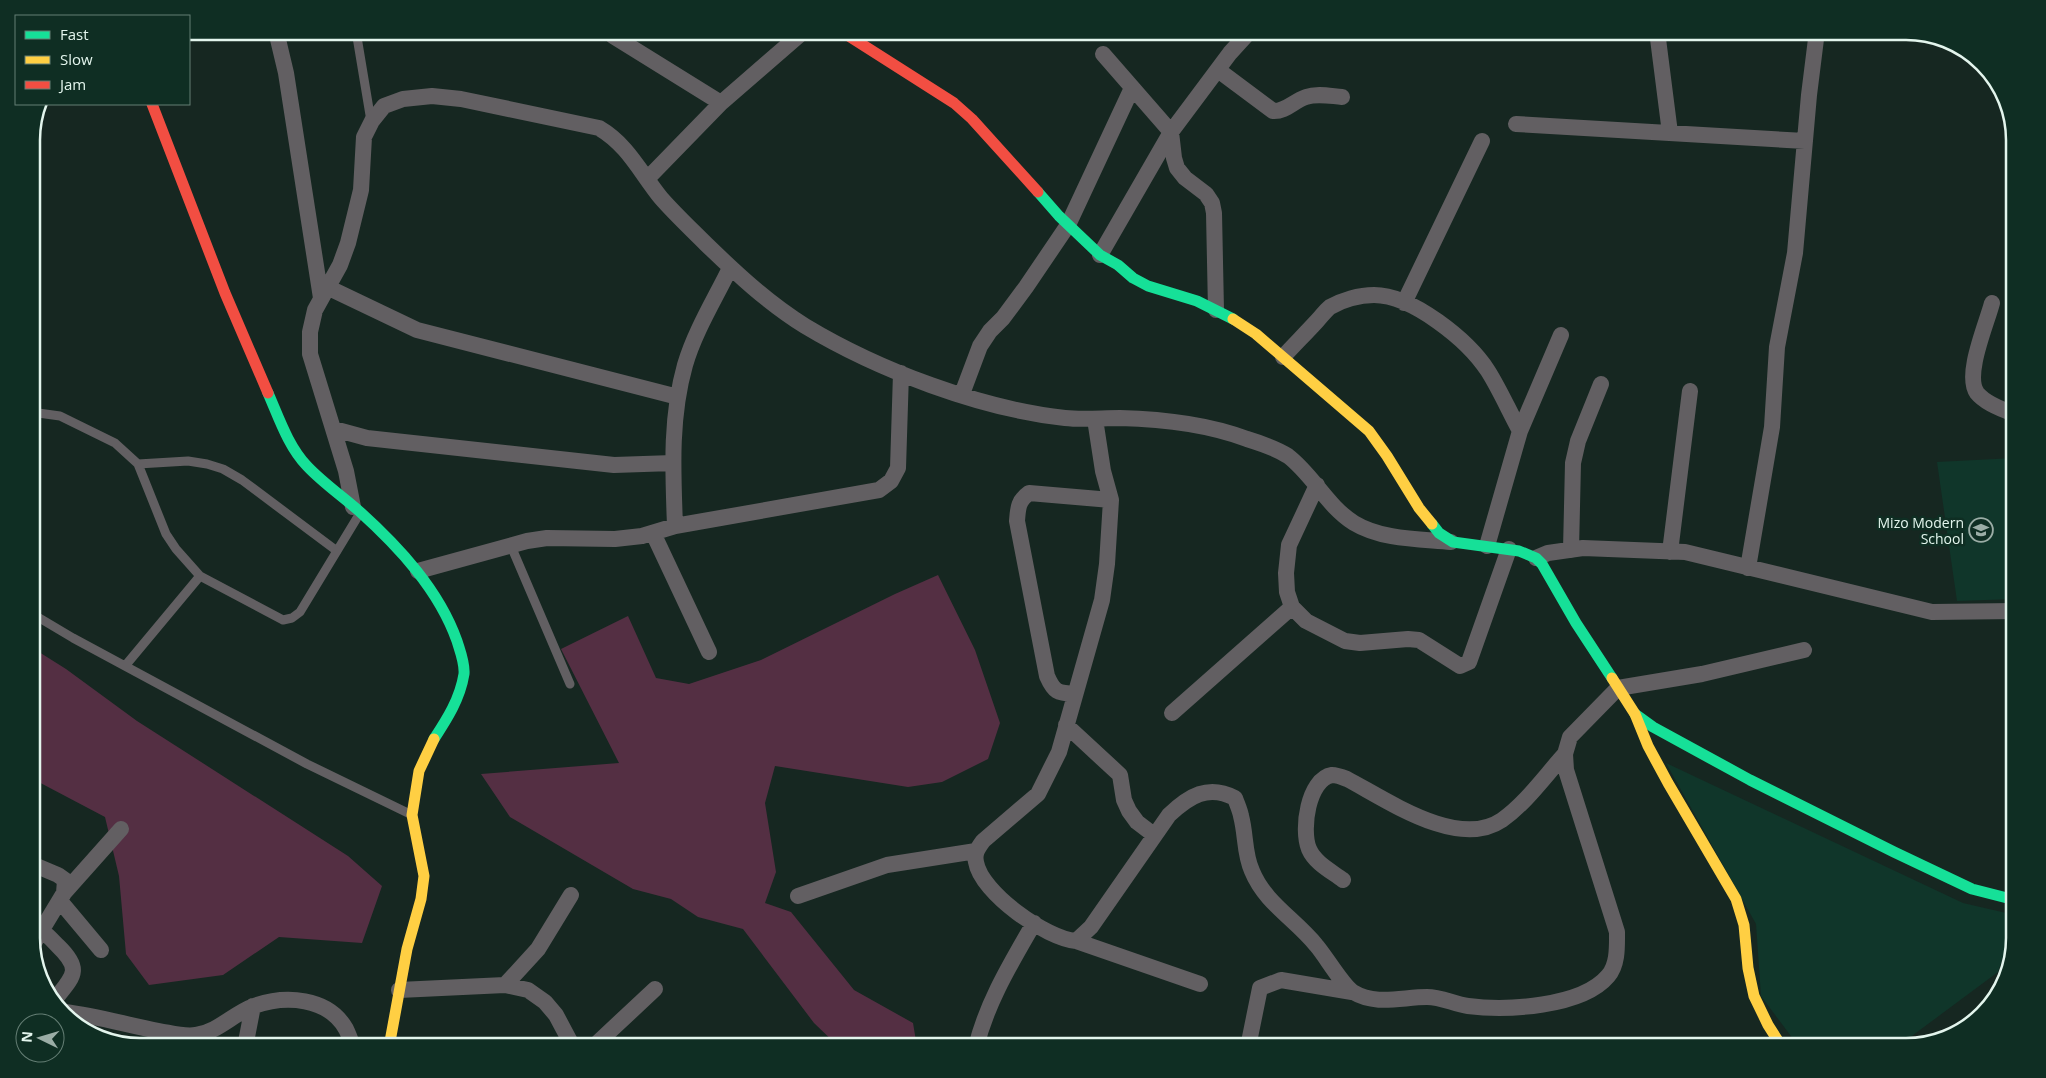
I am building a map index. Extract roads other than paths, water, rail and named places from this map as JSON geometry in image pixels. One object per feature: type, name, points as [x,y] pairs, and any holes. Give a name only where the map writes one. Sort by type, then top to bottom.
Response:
[{"type":"street","points":[[278,40],[286,73],[324,293]]},
{"type":"street","points":[[619,40],[721,104]]},
{"type":"street","points":[[648,178],[721,104],[794,40]]},
{"type":"street","points":[[855,40],[954,103],[972,119],[1068,225],[1100,255],[1148,286],[1190,298],[1216,310],[1256,334],[1369,431],[1419,508],[1439,533],[1453,542]]},
{"type":"street","points":[[1100,255],[1171,132],[1243,40]]},
{"type":"street","points":[[1658,40],[1670,133]]},
{"type":"street","points":[[1748,568],[1772,427],[1774,364],[1795,253],[1816,40]]},
{"type":"street","points":[[1103,54],[1171,132],[1177,168],[1185,178],[1206,194],[1212,204],[1214,213],[1216,310]]},
{"type":"street","points":[[1218,70],[1273,111],[1279,112],[1306,97],[1317,95],[1342,97]]},
{"type":"street","points":[[962,394],[970,370],[985,338],[1026,287],[1068,225],[1132,88]]},
{"type":"street","points":[[357,510],[310,354],[310,332],[313,318],[324,293],[340,265],[351,234],[361,190],[364,138],[372,121],[384,106],[403,99],[432,96],[462,99],[599,128],[612,136],[625,148],[659,196],[674,212],[730,268],[774,306],[807,327],[901,373],[994,405],[1018,411],[1068,419],[1122,418],[1181,423],[1226,431],[1288,456],[1317,485],[1338,510],[1355,523],[1373,531],[1401,537],[1509,549],[1536,558],[1550,575],[1576,623],[1635,714],[1648,746],[1736,899],[1744,925],[1748,968],[1754,996],[1776,1038]]},
{"type":"street","points":[[152,105],[225,293],[290,443],[307,466],[357,510],[418,571],[451,624],[461,653],[464,672],[459,693],[450,714],[430,743],[419,771],[412,815],[424,876],[421,899],[407,948],[391,1038]]},
{"type":"street","points":[[1516,124],[1805,141]]},
{"type":"street","points":[[1404,303],[1482,141]]},
{"type":"street","points":[[675,526],[674,430],[685,364],[699,330],[730,268]]},
{"type":"street","points":[[324,293],[417,330],[678,397]]},
{"type":"street","points":[[1283,357],[1330,308],[1351,298],[1374,295],[1404,303],[1436,321],[1476,356],[1488,370],[1520,432]]},
{"type":"street","points":[[1992,303],[1973,368],[1973,383],[1978,394],[1984,399],[2006,410]]},
{"type":"street","points":[[1487,546],[1520,432],[1561,335]]},
{"type":"street","points":[[418,571],[527,541],[547,538],[615,539],[642,536],[675,526],[879,490],[891,481],[898,468],[901,373]]},
{"type":"street","points":[[1571,550],[1574,463],[1582,428],[1601,384]]},
{"type":"street","points":[[1670,552],[1690,391]]},
{"type":"street","points":[[1095,419],[1103,471],[1111,500],[1107,564],[1102,600],[1059,752],[1038,794],[983,841],[976,851],[976,863],[988,884],[1008,904],[1056,937],[1076,941],[1200,984]]},
{"type":"street","points":[[334,429],[367,438],[614,465],[673,464]]},
{"type":"street","points":[[1317,485],[1290,545],[1286,573],[1287,592],[1292,607],[1306,621],[1345,640],[1360,643],[1408,639],[1419,640],[1460,666],[1469,662],[1509,549]]},
{"type":"street","points":[[1075,694],[1059,693],[1051,686],[1047,676],[1017,521],[1018,509],[1020,499],[1029,493],[1111,500]]},
{"type":"street","points":[[653,533],[709,652]]},
{"type":"street","points":[[1536,558],[1548,553],[1612,548],[1694,554],[1932,612],[2006,611]]},
{"type":"street","points":[[1172,713],[1292,607]]},
{"type":"street","points":[[1250,1038],[1260,988],[1281,980],[1352,992],[1371,999],[1387,1000],[1428,997],[1468,1006],[1534,1006],[1563,1001],[1586,992],[1609,976],[1616,957],[1617,932],[1566,770],[1565,754],[1570,738],[1618,688],[1702,674],[1804,650]]},
{"type":"street","points":[[1635,714],[1653,727],[1711,759],[1886,848],[1972,889],[2006,898]]},
{"type":"street","points":[[1066,725],[1120,775],[1124,800],[1129,811],[1137,822],[1154,834]]},
{"type":"street","points":[[1343,880],[1321,864],[1310,851],[1305,838],[1308,805],[1320,783],[1327,777],[1335,775],[1347,779],[1429,822],[1468,830],[1487,827],[1513,811],[1565,754]]},
{"type":"street","points":[[1076,941],[1091,927],[1169,815],[1184,801],[1202,793],[1223,792],[1235,798],[1241,816],[1251,870],[1260,888],[1274,905],[1315,943],[1352,992]]},
{"type":"street","points":[[40,923],[121,829]]},
{"type":"street","points":[[798,896],[887,865],[976,851]]},
{"type":"street","points":[[40,867],[65,880],[62,897],[101,950]]},
{"type":"street","points":[[509,981],[528,962],[571,895]]},
{"type":"street","points":[[978,1038],[996,991],[1034,923]]},
{"type":"street","points":[[40,931],[70,957],[74,965],[73,974],[58,995]]},
{"type":"street","points":[[399,990],[509,981],[528,990],[545,1002],[556,1015],[568,1038]]},
{"type":"street","points":[[603,1038],[655,989]]},
{"type":"street","points":[[75,1013],[178,1035],[196,1035],[210,1031],[253,1006],[294,999],[314,1003],[332,1013],[345,1028],[349,1038]]},
{"type":"street","points":[[247,1038],[253,1006]]},
{"type":"lane","points":[[358,40],[372,121]]},
{"type":"lane","points":[[40,413],[60,416],[76,422],[115,443],[138,464],[166,534],[176,549],[200,576],[283,620],[292,618],[300,612],[337,551],[357,510]]},
{"type":"lane","points":[[138,464],[188,461],[223,469],[242,480],[337,551]]},
{"type":"lane","points":[[511,546],[570,684]]},
{"type":"lane","points":[[125,666],[200,576]]},
{"type":"lane","points":[[40,618],[125,666],[308,764],[412,815]]},
{"type":"place","name":"Mizo Modern School","points":[[1981,530]]}]
